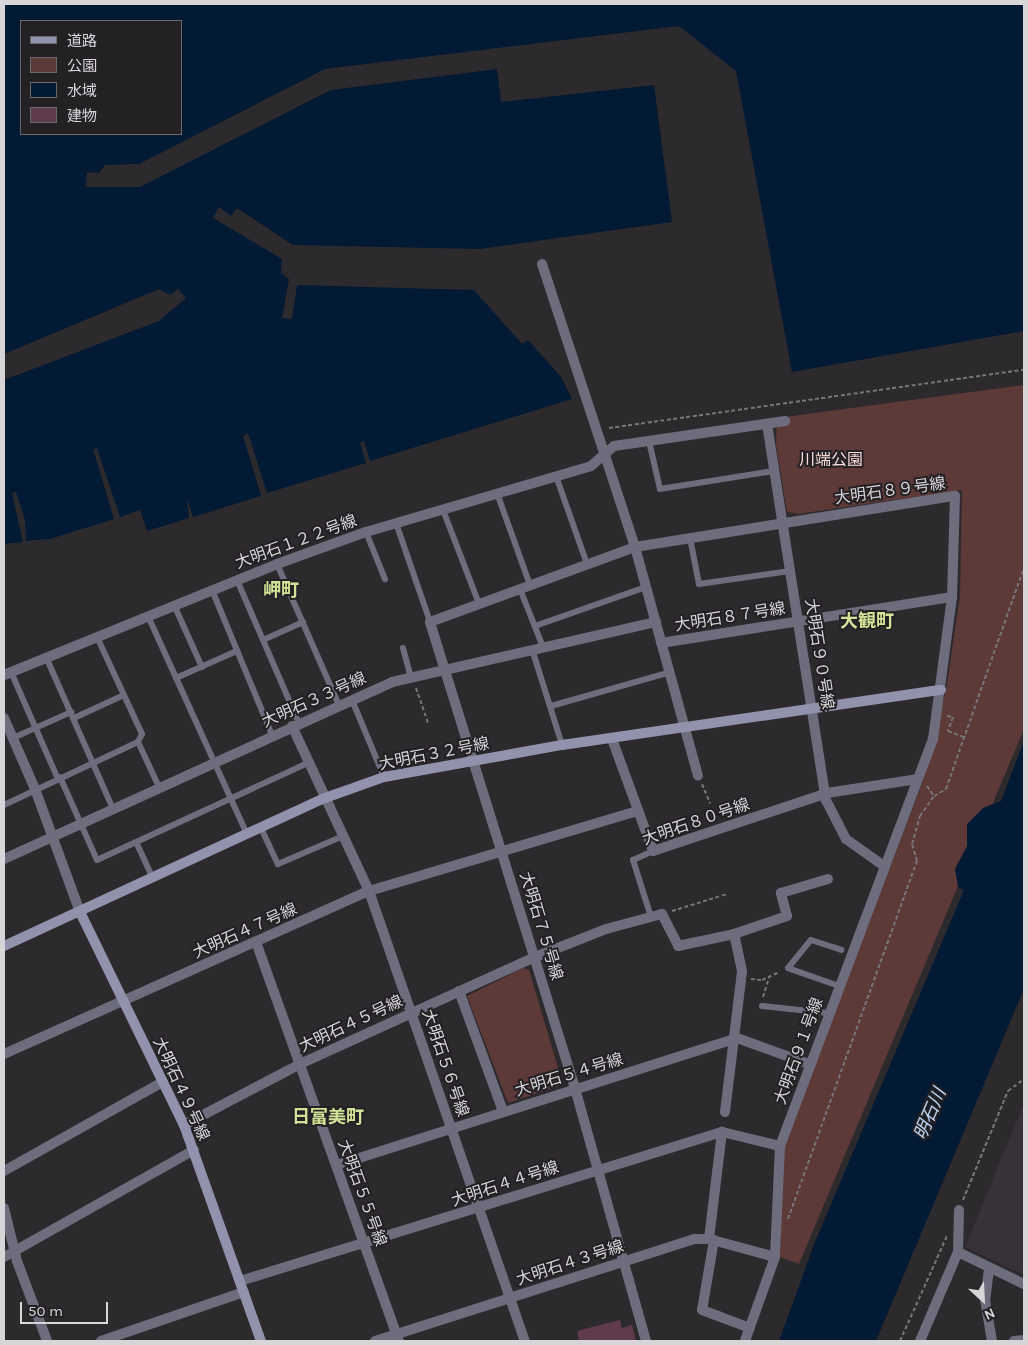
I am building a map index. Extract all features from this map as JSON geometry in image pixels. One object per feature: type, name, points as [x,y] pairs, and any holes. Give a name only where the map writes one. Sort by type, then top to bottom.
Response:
[{"type":"street","points":[[542,264],[635,547],[698,775]]},
{"type":"street","name":"大明石１２２号線","points":[[7,673],[236,580],[366,532],[591,466],[605,457],[614,446],[785,421]]},
{"type":"street","name":"大明石９０号線","points":[[767,424],[826,800],[846,840],[884,866]]},
{"type":"street","name":"大明石８９号線","points":[[430,622],[635,547],[955,496],[952,596],[941,690],[933,739],[917,779]]},
{"type":"street","name":"大明石８７号線","points":[[662,643],[952,596]]},
{"type":"street","name":"大明石７５号線","points":[[430,622],[476,761],[575,1088],[625,1260],[646,1341]]},
{"type":"street","name":"大明石３３号線","points":[[4,859],[296,724],[412,677],[656,622]]},
{"type":"street","name":"大明石３２号線","points":[[4,946],[325,798],[384,777],[562,746],[941,690]]},
{"type":"street","points":[[4,718],[35,789],[80,912]]},
{"type":"street","name":"大明石５６号線","points":[[296,724],[308,763],[369,891],[525,1341]]},
{"type":"street","points":[[612,739],[653,851]]},
{"type":"street","name":"大明石８０号線","points":[[653,851],[826,793],[917,779]]},
{"type":"street","name":"大明石９１号線","points":[[746,1341],[775,1257],[780,1146],[828,1013],[917,779]]},
{"type":"street","name":"大明石４７号線","points":[[4,1054],[369,891],[638,811]]},
{"type":"street","points":[[535,957],[662,914],[678,946],[734,934],[787,916],[781,893],[828,879]]},
{"type":"street","name":"大明石４９号線","points":[[80,912],[161,1083],[184,1125],[260,1341]]},
{"type":"street","points":[[725,1112],[737,1038],[742,978],[734,934]]},
{"type":"street","name":"大明石５５号線","points":[[256,942],[398,1338]]},
{"type":"street","name":"大明石４５号線","points":[[184,1125],[300,1064],[535,957]]},
{"type":"street","points":[[459,991],[503,1111]]},
{"type":"street","points":[[737,1038],[809,1064]]},
{"type":"street","name":"大明石５４号線","points":[[337,1165],[737,1038]]},
{"type":"street","points":[[4,1171],[161,1083]]},
{"type":"street","points":[[750,1328],[702,1310],[712,1239],[722,1132],[780,1146]]},
{"type":"street","name":"大明石４４号線","points":[[240,1281],[722,1132]]},
{"type":"street","points":[[4,1257],[194,1150]]},
{"type":"street","points":[[4,1208],[17,1249],[17,1260],[43,1340]]},
{"type":"street","points":[[920,1341],[958,1252],[959,1210]]},
{"type":"street","name":"大明石４３号線","points":[[375,1341],[398,1338],[625,1260],[695,1239],[712,1239],[775,1257]]},
{"type":"street","points":[[958,1252],[1024,1284]]},
{"type":"street","points":[[989,1268],[985,1300],[992,1341]]},
{"type":"street","points":[[101,1341],[244,1292]]},
{"type":"street","points":[[1014,1341],[1024,1340]]},
{"type":"lane","points":[[649,441],[660,489],[774,471]]},
{"type":"lane","points":[[556,476],[587,564]]},
{"type":"lane","points":[[497,493],[530,585]]},
{"type":"lane","points":[[443,510],[479,604]]},
{"type":"lane","name":"大明石７５号線","points":[[396,524],[430,622]]},
{"type":"lane","points":[[366,532],[385,579]]},
{"type":"lane","points":[[690,538],[699,584],[790,571]]},
{"type":"lane","points":[[277,564],[339,705]]},
{"type":"lane","points":[[236,580],[263,640],[296,724]]},
{"type":"lane","points":[[536,626],[646,587]]},
{"type":"lane","points":[[520,589],[536,626],[538,648],[562,746]]},
{"type":"lane","points":[[212,590],[272,735]]},
{"type":"lane","points":[[174,606],[202,667]]},
{"type":"lane","points":[[148,616],[247,834]]},
{"type":"lane","points":[[263,640],[303,622]]},
{"type":"lane","points":[[4,805],[138,742],[142,734],[97,637]]},
{"type":"lane","points":[[403,648],[412,677]]},
{"type":"lane","points":[[176,678],[237,651]]},
{"type":"lane","points":[[46,657],[113,809]]},
{"type":"lane","points":[[552,706],[670,672]]},
{"type":"lane","points":[[7,673],[36,728],[97,860],[308,763]]},
{"type":"lane","points":[[13,738],[124,695]]},
{"type":"lane","points":[[352,700],[384,777]]},
{"type":"lane","points":[[138,742],[159,787]]},
{"type":"lane","points":[[261,828],[278,864],[343,836]]},
{"type":"lane","points":[[136,842],[153,878]]},
{"type":"lane","name":"大明石８０号線","points":[[650,917],[633,860],[653,851]]},
{"type":"lane","points":[[839,986],[788,968],[811,940],[841,950]]},
{"type":"lane","points":[[762,1006],[828,1013]]},
{"type":"path","points":[[609,428],[1024,370]]},
{"type":"path","points":[[788,1220],[917,861],[912,844],[920,816],[934,796],[946,789],[1024,567]]},
{"type":"path","points":[[412,677],[428,722]]},
{"type":"path","points":[[953,717],[948,731],[964,737]]},
{"type":"path","points":[[698,775],[710,803]]},
{"type":"path","points":[[927,786],[934,796]]},
{"type":"path","points":[[662,914],[727,894]]},
{"type":"path","points":[[742,978],[769,977],[788,968]]},
{"type":"path","points":[[762,1006],[769,977]]},
{"type":"shaded area","points":[[1024,1104],[1024,1275],[965,1247]]},
{"type":"green space","name":"川端公園","points":[[1024,385],[1024,729],[799,1264],[780,1257],[784,1146],[923,781],[946,690],[960,596],[962,490],[798,514],[787,512],[776,445],[777,418]]},
{"type":"green space","points":[[523,968],[529,970],[562,1081],[559,1086],[508,1103],[467,996]]},
{"type":"water","points":[[4,4],[1024,4],[1024,331],[792,372],[736,71],[679,26],[325,69],[139,164],[105,165],[99,173],[87,172],[86,187],[140,187],[331,90],[497,69],[501,102],[654,85],[672,222],[480,249],[293,245],[237,208],[231,216],[219,207],[213,218],[282,259],[281,273],[289,279],[282,318],[292,319],[297,285],[474,290],[522,344],[528,340],[561,377],[572,399],[370,461],[364,441],[360,443],[366,463],[267,493],[248,433],[243,436],[261,496],[193,517],[187,498],[189,518],[147,531],[140,510],[120,517],[97,448],[93,449],[114,519],[50,539],[26,541],[25,520],[16,492],[12,493],[23,542],[4,544]]},
{"type":"water","name":"明石川","points":[[1024,741],[1024,989],[876,1341],[779,1341],[815,1242],[964,890],[958,887],[955,869],[967,846],[967,824],[983,808],[1001,801]]},
{"type":"pier","points":[[159,289],[170,295],[178,289],[186,298],[159,321],[4,380],[4,354]]},
{"type":"building","points":[[620,1320],[622,1328],[632,1325],[636,1341],[579,1341],[577,1331]]},
{"type":"district","name":"岬町","points":[[281,590]]},
{"type":"district","name":"大観町","points":[[867,621]]},
{"type":"district","name":"日富美町","points":[[328,1117]]}]
